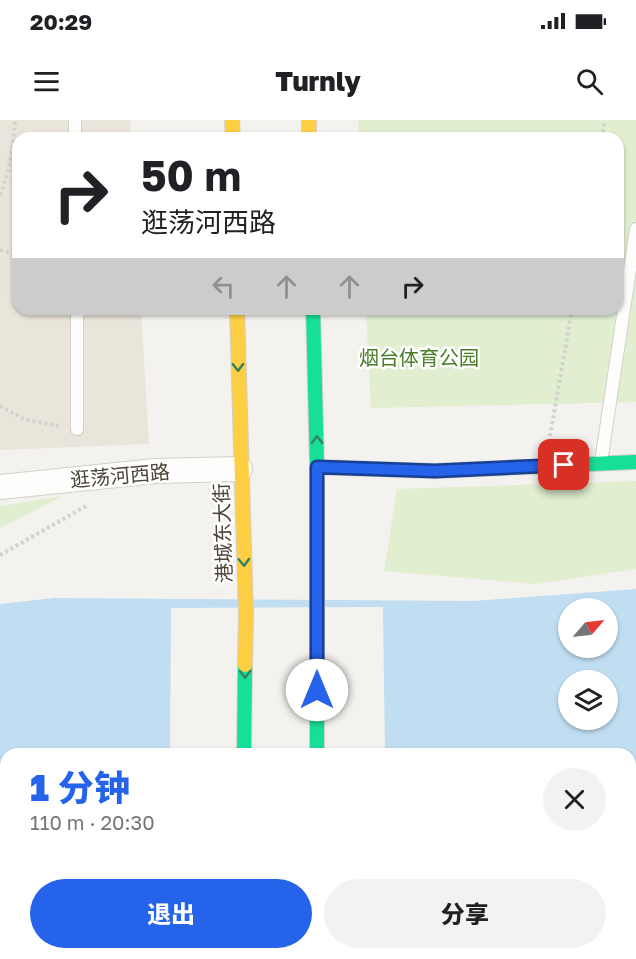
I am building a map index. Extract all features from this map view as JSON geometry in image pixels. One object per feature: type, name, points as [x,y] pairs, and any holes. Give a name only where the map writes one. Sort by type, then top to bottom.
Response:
[{"type":"main road","name":"港城东大街","points":[[237,315],[246,615],[244,748]]},
{"type":"main road","points":[[313,315],[317,467],[317,748]]},
{"type":"main road","points":[[317,467],[435,471],[636,462]]},
{"type":"street","name":"逛荡河西路","points":[[0,487],[155,471],[240,469]]},
{"type":"lane","points":[[624,310],[636,229]]},
{"type":"lane","points":[[76,315],[77,429]]},
{"type":"lane","points":[[601,464],[623,315]]},
{"type":"path","points":[[0,195],[6,181],[12,149]]},
{"type":"path","points":[[545,466],[572,315]]},
{"type":"path","points":[[0,406],[24,419],[77,429]]},
{"type":"path","points":[[0,555],[91,504]]},
{"type":"shaded area","points":[[0,120],[130,120],[131,132],[12,132],[12,315],[141,315],[149,444],[0,450]]},
{"type":"green space","name":"烟台体育公园","points":[[358,120],[636,120],[636,402],[371,408],[366,315],[624,315],[624,132],[359,132]]},
{"type":"green space","points":[[636,481],[636,569],[536,584],[384,571],[397,489]]},
{"type":"green space","points":[[63,496],[0,528],[0,506]]},
{"type":"water","points":[[636,589],[636,748],[0,748],[0,604],[54,598],[473,601]]},
{"type":"pier","points":[[383,607],[385,748],[170,748],[171,608]]},
{"type":"traffic: fast","points":[[313,315],[317,467],[317,748]]},
{"type":"traffic: fast","points":[[317,467],[435,471],[636,462]]},
{"type":"traffic: fast","points":[[244,748],[245,665]]},
{"type":"traffic: slow","points":[[232,120],[233,132]]},
{"type":"traffic: slow","points":[[309,120],[309,132]]},
{"type":"traffic: slow","points":[[237,315],[246,615],[245,665]]},
{"type":"route","points":[[317,690],[317,467],[435,471],[564,465]]}]
